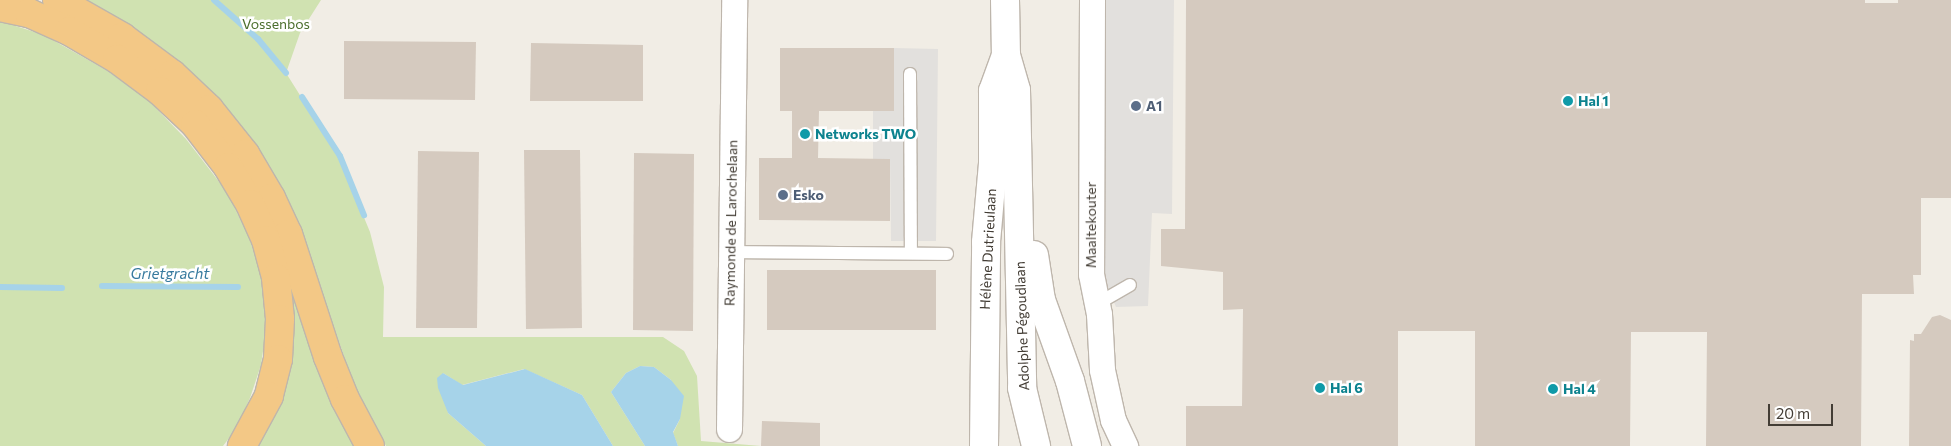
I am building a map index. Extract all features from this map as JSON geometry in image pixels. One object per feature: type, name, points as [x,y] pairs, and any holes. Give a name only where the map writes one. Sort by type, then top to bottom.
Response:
[{"type":"highway","points":[[57,0],[122,37],[172,74],[209,109],[245,154],[271,198],[288,234],[328,357],[345,399],[370,446]]},
{"type":"highway","points":[[0,7],[29,13],[69,31],[117,59],[160,91],[195,124],[228,167],[250,204],[266,240],[274,268],[280,319],[278,359],[269,396],[242,446]]},
{"type":"street","name":"Raymonde de Larochelaan","points":[[729,434],[734,0]]},
{"type":"street","name":"Hélène Dutrieulaan","points":[[1005,0],[1006,55],[1016,90],[1018,205]]},
{"type":"street","name":"Maaltekouter","points":[[1092,0],[1091,274],[1097,304],[1102,370],[1113,420],[1125,446]]},
{"type":"street","name":"Hélène Dutrieulaan","points":[[984,446],[986,242],[993,162],[993,92],[1006,55]]},
{"type":"street","name":"Adolphe Pégoudlaan","points":[[1018,205],[1022,388],[1036,446]]},
{"type":"street","points":[[1018,205],[1032,227],[1034,266],[1041,300],[1070,381],[1087,446]]},
{"type":"lane","points":[[910,74],[911,252]]},
{"type":"lane","points":[[731,252],[911,252],[947,254]]},
{"type":"lane","points":[[1097,304],[1130,284]]},
{"type":"green space","name":"Vossenbos","points":[[83,0],[321,0],[300,33],[286,73],[339,157],[370,232],[384,287],[383,337],[663,337],[684,351],[697,376],[701,441],[761,446],[678,446],[673,433],[680,419],[671,380],[654,367],[640,366],[626,373],[611,392],[645,446],[613,446],[582,395],[524,369],[462,385],[443,373],[448,413],[486,446],[386,446],[357,394],[300,229]]},
{"type":"green space","points":[[0,21],[44,35],[106,70],[146,98],[186,139],[227,192],[249,237],[262,278],[267,323],[261,365],[250,398],[236,429],[223,446],[0,446]]},
{"type":"green space","points":[[287,278],[357,446],[256,446],[277,403]]},
{"type":"shaded area","name":"A1","points":[[1100,0],[1174,0],[1172,214],[1152,213],[1148,306],[1116,307],[1097,262]]},
{"type":"shaded area","points":[[894,48],[938,49],[936,241],[891,241],[890,159],[873,159],[873,111],[894,111]]},
{"type":"water","points":[[640,366],[654,367],[671,380],[684,396],[680,419],[673,432],[678,446],[645,446],[611,392],[626,373]]},
{"type":"water","points":[[525,369],[582,395],[613,446],[486,446],[448,413],[438,388],[437,378],[443,373],[463,385]]},
{"type":"building","name":"Hal 1","points":[[1186,0],[1865,0],[1865,3],[1898,3],[1898,0],[1951,0],[1951,198],[1921,198],[1921,275],[1913,275],[1914,294],[1862,294],[1861,446],[1706,446],[1707,332],[1631,332],[1630,446],[1475,446],[1475,331],[1398,331],[1398,446],[1186,446],[1186,406],[1242,406],[1243,309],[1223,310],[1223,272],[1161,266],[1161,229],[1185,229]]},
{"type":"building","points":[[344,41],[476,42],[475,100],[344,99]]},
{"type":"building","points":[[531,43],[643,45],[643,101],[530,101]]},
{"type":"building","name":"Networks TWO","points":[[780,48],[894,48],[894,111],[819,111],[818,158],[890,159],[890,221],[759,220],[759,158],[792,158],[792,111],[780,111]]},
{"type":"building","points":[[524,150],[580,150],[582,328],[526,329]]},
{"type":"building","points":[[418,151],[479,152],[477,328],[416,328]]},
{"type":"building","points":[[634,153],[694,154],[693,331],[633,330]]},
{"type":"building","points":[[767,270],[936,270],[936,330],[767,330]]},
{"type":"building","points":[[1940,315],[1951,320],[1951,446],[1909,446],[1910,340],[1914,341],[1914,334],[1921,334],[1932,317]]},
{"type":"building","points":[[762,421],[820,423],[820,446],[761,446]]},
{"type":"waterway","points":[[214,0],[258,39],[286,73]]},
{"type":"waterway","points":[[302,97],[340,156],[364,215]]},
{"type":"waterway","name":"Grietgracht","points":[[102,286],[238,287]]},
{"type":"waterway","name":"Grietgracht","points":[[0,287],[62,288]]},
{"type":"place","name":"Hal 1","points":[[1568,101]]},
{"type":"place","name":"A1","points":[[1136,106]]},
{"type":"place","name":"Networks TWO","points":[[805,134]]},
{"type":"place","name":"Esko","points":[[783,195]]},
{"type":"place","name":"Hal 6","points":[[1320,388]]},
{"type":"place","name":"Hal 4","points":[[1553,389]]}]
